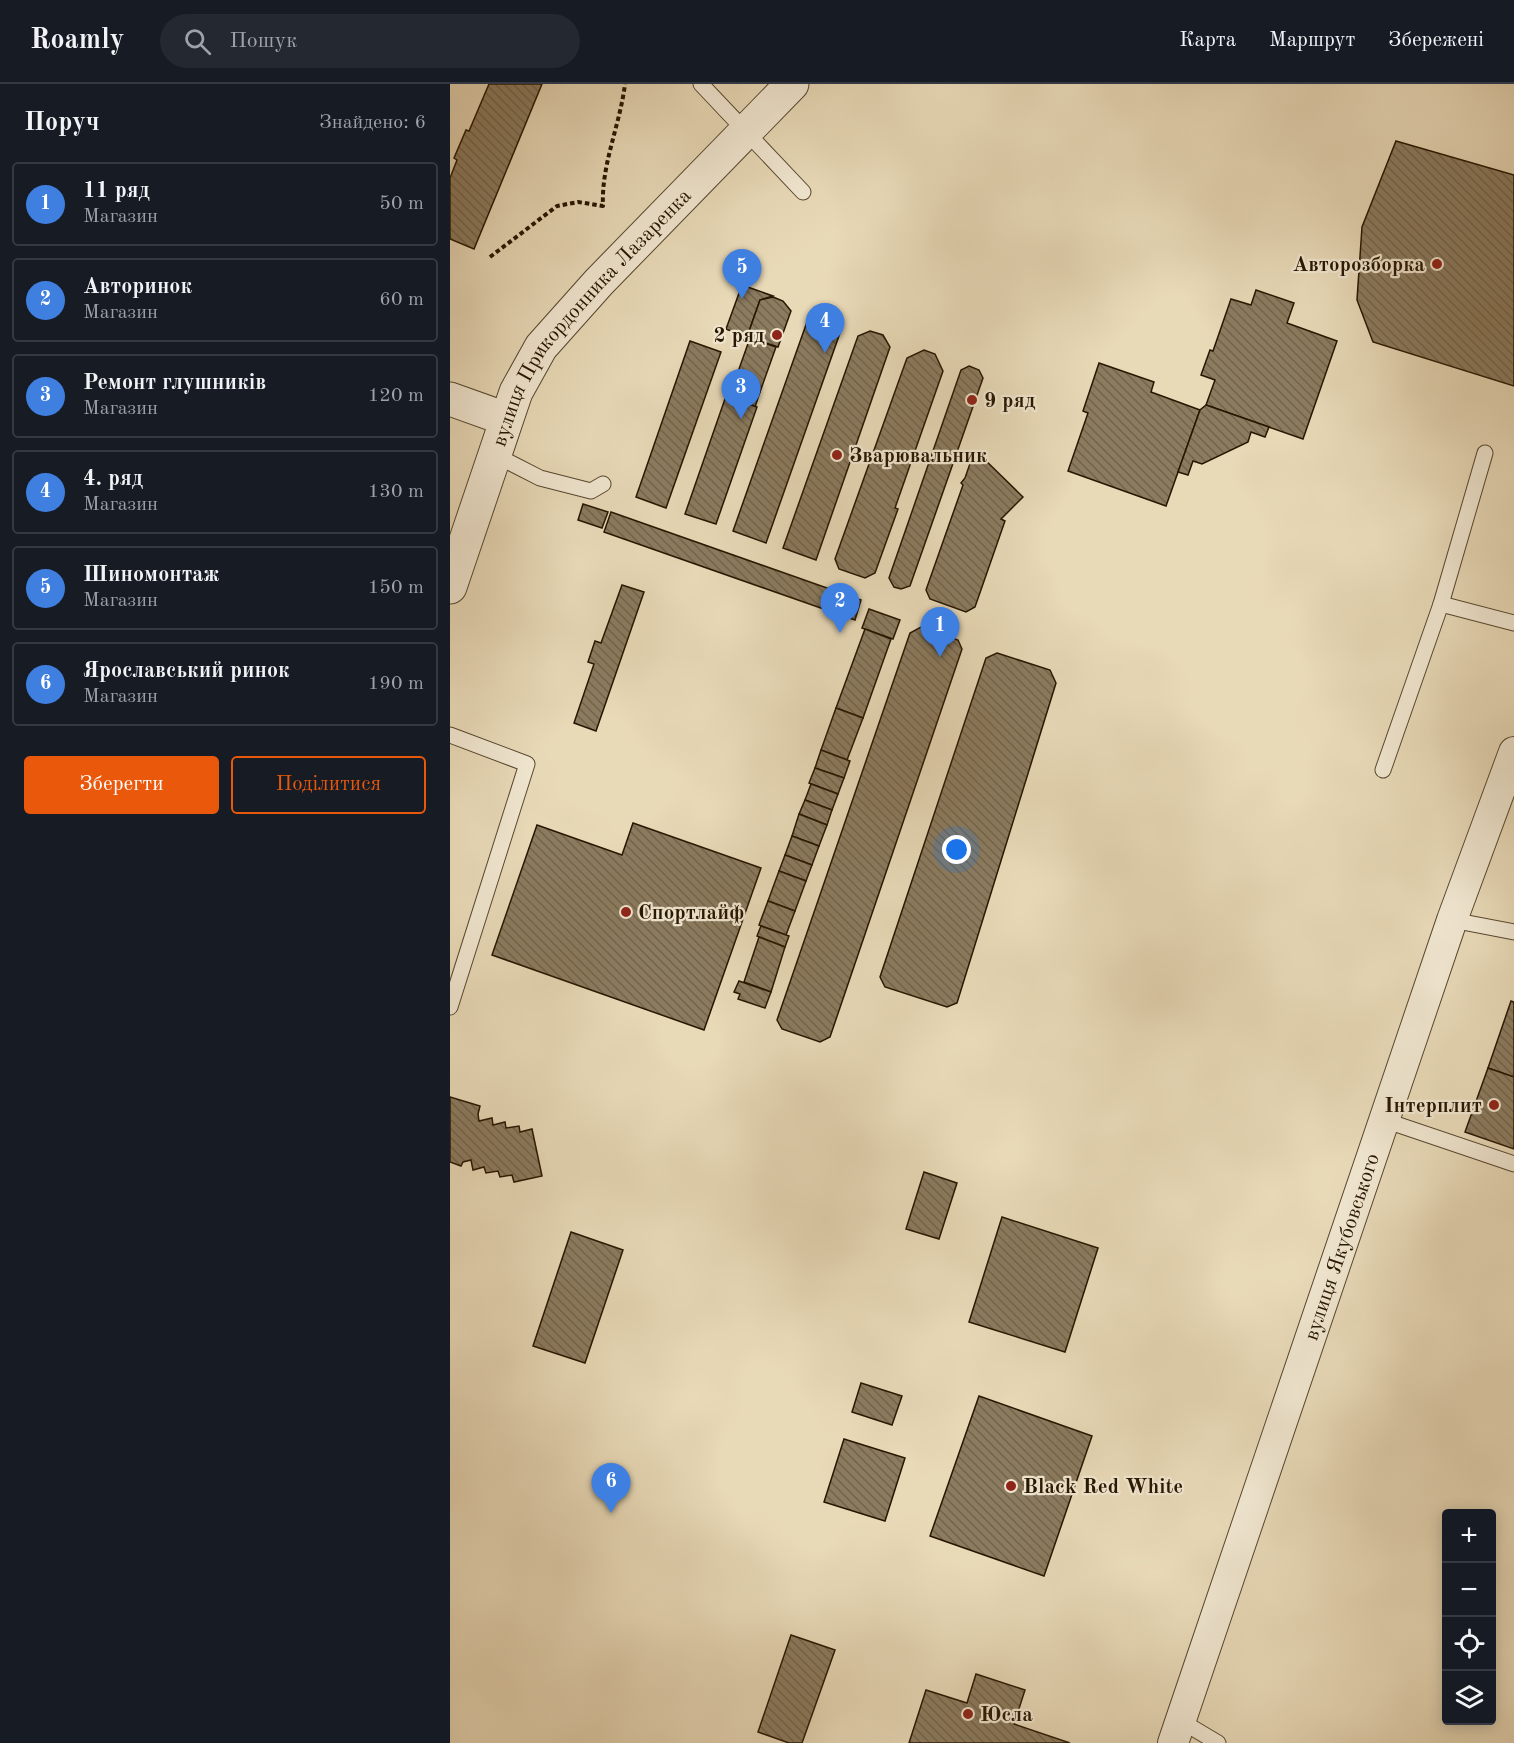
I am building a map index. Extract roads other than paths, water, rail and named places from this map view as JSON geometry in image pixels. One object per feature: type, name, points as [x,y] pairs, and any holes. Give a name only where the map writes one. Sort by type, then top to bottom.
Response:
[{"type":"street","name":"вулиця Прикордонника Лазаренка","points":[[450,587],[506,418],[520,384],[541,347],[599,282],[792,84]]},
{"type":"street","points":[[450,399],[506,418]]},
{"type":"street","name":"вулиця Якубовського","points":[[1177,1732],[1452,920],[1514,752]]},
{"type":"lane","points":[[700,84],[804,192]]},
{"type":"lane","points":[[1383,771],[1441,604],[1485,453]]},
{"type":"lane","points":[[495,455],[540,478],[591,490],[603,484]]},
{"type":"lane","points":[[1441,604],[1514,623]]},
{"type":"lane","points":[[450,735],[527,764],[450,1007]]},
{"type":"lane","points":[[1452,920],[1514,932]]},
{"type":"lane","points":[[1384,1120],[1514,1164]]},
{"type":"lane","points":[[1177,1732],[1218,1743]]},
{"type":"place","name":"Авторозборка","points":[[1437,264]]},
{"type":"place","name":"Шиномонтаж","points":[[742,299]]},
{"type":"place","name":"2 ряд","points":[[777,335]]},
{"type":"place","name":"4. ряд","points":[[825,353]]},
{"type":"place","name":"9 ряд","points":[[972,400]]},
{"type":"place","name":"Ремонт глушників","points":[[741,419]]},
{"type":"place","name":"Зварювальник","points":[[837,455]]},
{"type":"place","name":"Авторинок","points":[[840,633]]},
{"type":"place","name":"11 ряд","points":[[940,657]]},
{"type":"place","name":"Спортлайф","points":[[626,912]]},
{"type":"place","name":"Інтерплит","points":[[1494,1105]]},
{"type":"place","name":"Black Red White","points":[[1011,1486]]},
{"type":"place","name":"Ярославський ринок","points":[[611,1513]]},
{"type":"place","name":"Юсла","points":[[968,1714]]}]
